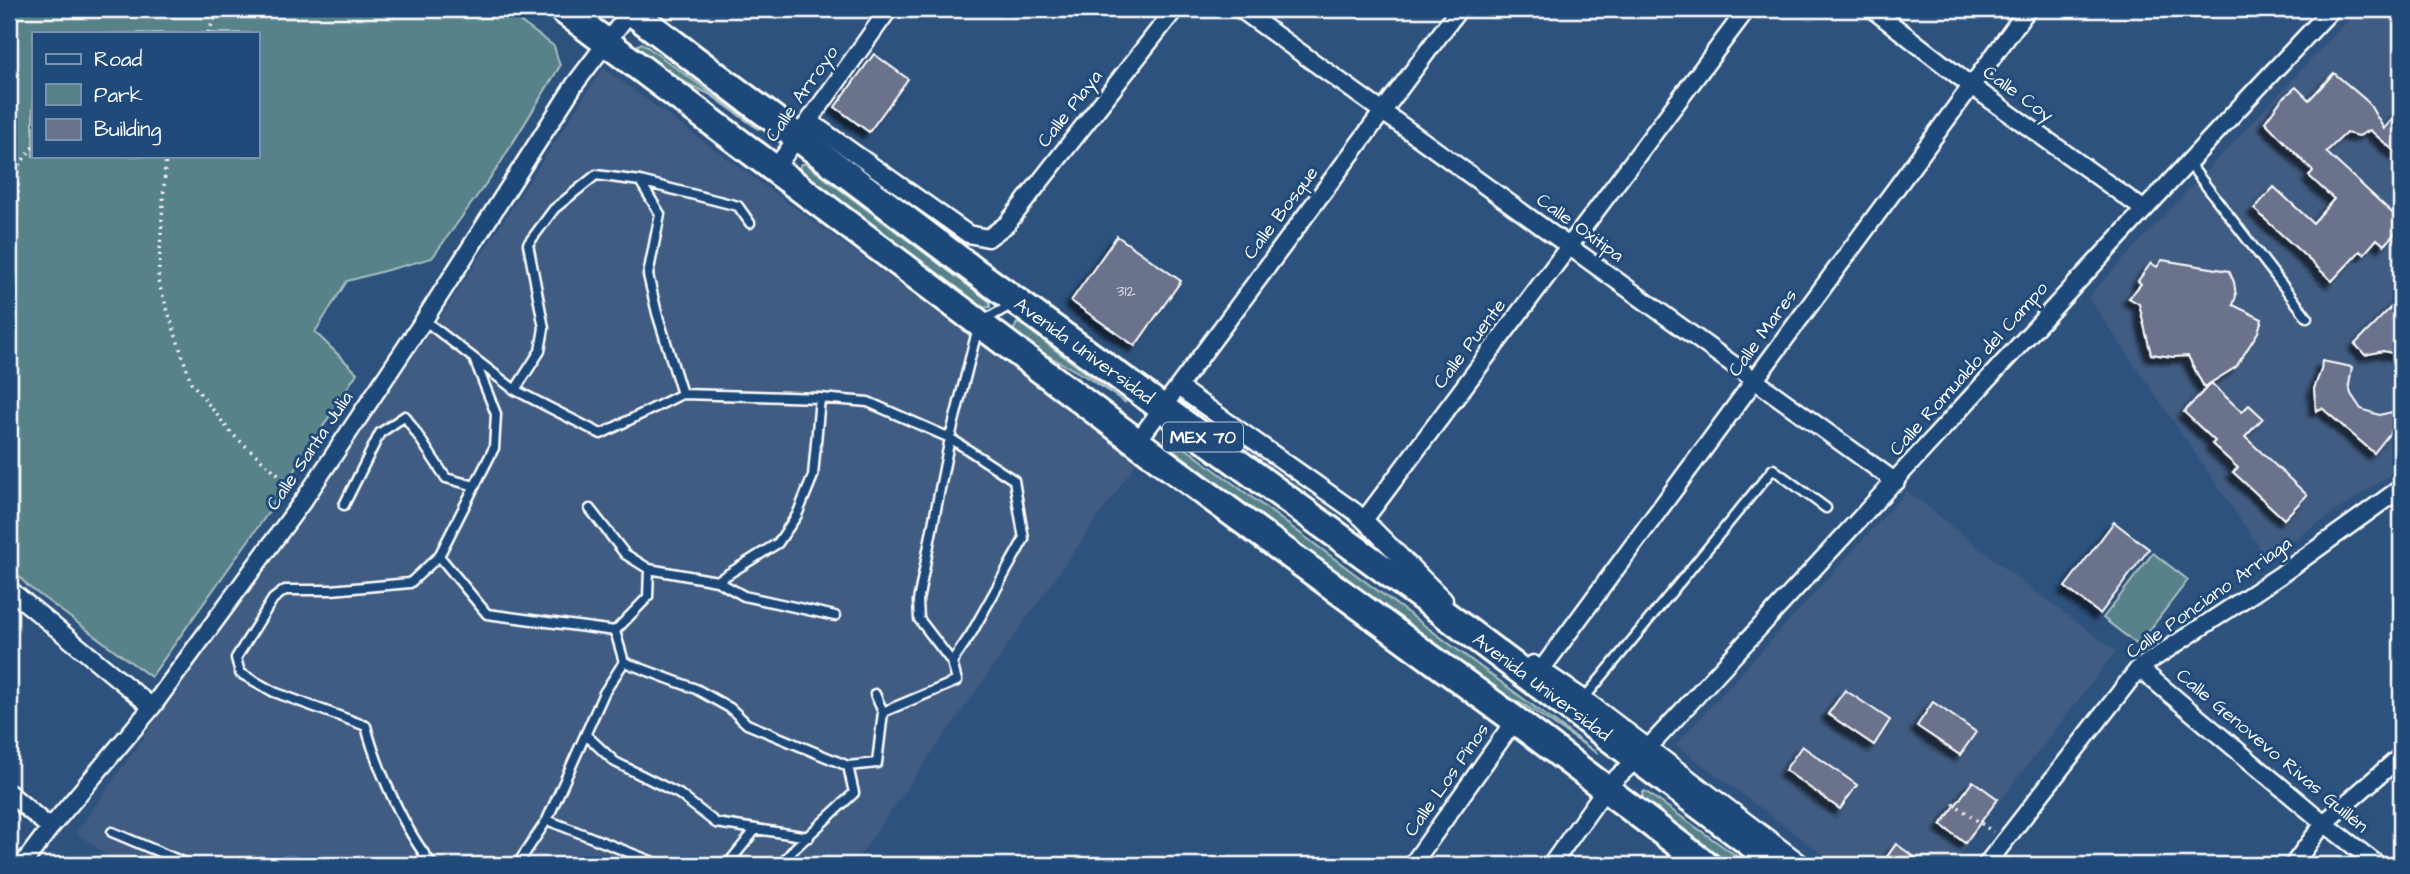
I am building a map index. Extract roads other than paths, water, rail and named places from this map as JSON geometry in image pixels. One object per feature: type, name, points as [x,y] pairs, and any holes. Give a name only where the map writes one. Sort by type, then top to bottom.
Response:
[{"type":"main road","name":"Avenida Universidad","points":[[562,9],[1137,442],[1515,720],[1706,865]]},
{"type":"main road","name":"Avenida Universidad","points":[[631,9],[804,129],[1016,302],[1170,397],[1579,705],[1779,865]]},
{"type":"street","name":"Calle Santa Julia","points":[[22,865],[152,707],[305,498],[424,320],[575,84],[631,9]]},
{"type":"street","name":"Calle Arroyo","points":[[774,170],[889,9]]},
{"type":"street","name":"Calle Playa","points":[[804,129],[968,234],[988,238],[1007,225],[1175,9]]},
{"type":"street","name":"Calle Oxitipa","points":[[1240,9],[1896,482]]},
{"type":"street","name":"Calle Bosque","points":[[1137,442],[1459,9]]},
{"type":"street","name":"Calle Puente","points":[[1364,520],[1747,9]]},
{"type":"street","name":"Calle Coy","points":[[1872,9],[1970,85],[2143,209]]},
{"type":"street","name":"Calle Mares","points":[[1537,676],[2028,9]]},
{"type":"street","name":"Calle Romualdo del Campo","points":[[1551,865],[1606,788],[1642,754],[1896,482],[2143,209],[2332,9]]},
{"type":"street","points":[[1170,397],[1354,511],[1436,594],[1537,676]]},
{"type":"street","name":"Calle Ponciano Arriaga","points":[[1986,865],[2139,668],[2279,576],[2401,488]]},
{"type":"street","points":[[9,589],[152,707]]},
{"type":"street","name":"Calle Genovevo Rivas Guillén","points":[[2139,668],[2378,865]]},
{"type":"street","name":"Calle Los Pinos","points":[[1412,865],[1515,720]]},
{"type":"street","points":[[1642,754],[1804,865]]},
{"type":"street","points":[[2293,865],[2324,823],[2401,756]]},
{"type":"street","points":[[9,793],[50,828]]},
{"type":"lane","points":[[2188,161],[2307,317]]},
{"type":"lane","points":[[515,390],[540,351],[544,328],[527,244],[554,209],[596,176],[640,181],[738,206],[750,223]]},
{"type":"lane","points":[[640,181],[660,214],[648,275],[682,394]]},
{"type":"lane","points":[[883,712],[957,681],[952,662],[919,619],[918,601],[950,438],[979,323],[1016,302]]},
{"type":"lane","points":[[424,320],[515,390],[601,434],[682,394],[868,402],[950,438],[1014,480],[1024,539],[971,634],[952,662]]},
{"type":"lane","points":[[433,865],[421,851],[375,759],[366,726],[274,692],[240,673],[236,658],[273,599],[285,590],[331,590],[410,583],[439,556],[494,448],[496,414],[474,358]]},
{"type":"lane","points":[[717,581],[778,543],[797,514],[813,476],[820,398]]},
{"type":"lane","points":[[344,505],[380,433],[405,416],[446,478],[475,486]]},
{"type":"lane","points":[[1579,705],[1773,469],[1826,508]]},
{"type":"lane","points":[[590,509],[625,554],[649,569],[717,581],[744,596],[835,616]]},
{"type":"lane","points":[[439,556],[487,614],[615,632]]},
{"type":"lane","points":[[615,632],[648,597],[649,569]]},
{"type":"lane","points":[[517,865],[547,820],[604,693],[624,662],[615,632]]},
{"type":"lane","points":[[624,662],[695,689],[730,708],[747,724],[848,766],[877,763],[883,712],[875,694]]},
{"type":"lane","points":[[586,735],[615,762],[679,794],[716,823],[809,836]]},
{"type":"lane","points":[[780,865],[854,793],[848,766]]},
{"type":"lane","points":[[547,820],[661,865]]},
{"type":"lane","points":[[727,865],[756,829]]},
{"type":"lane","points":[[112,832],[190,865]]}]
